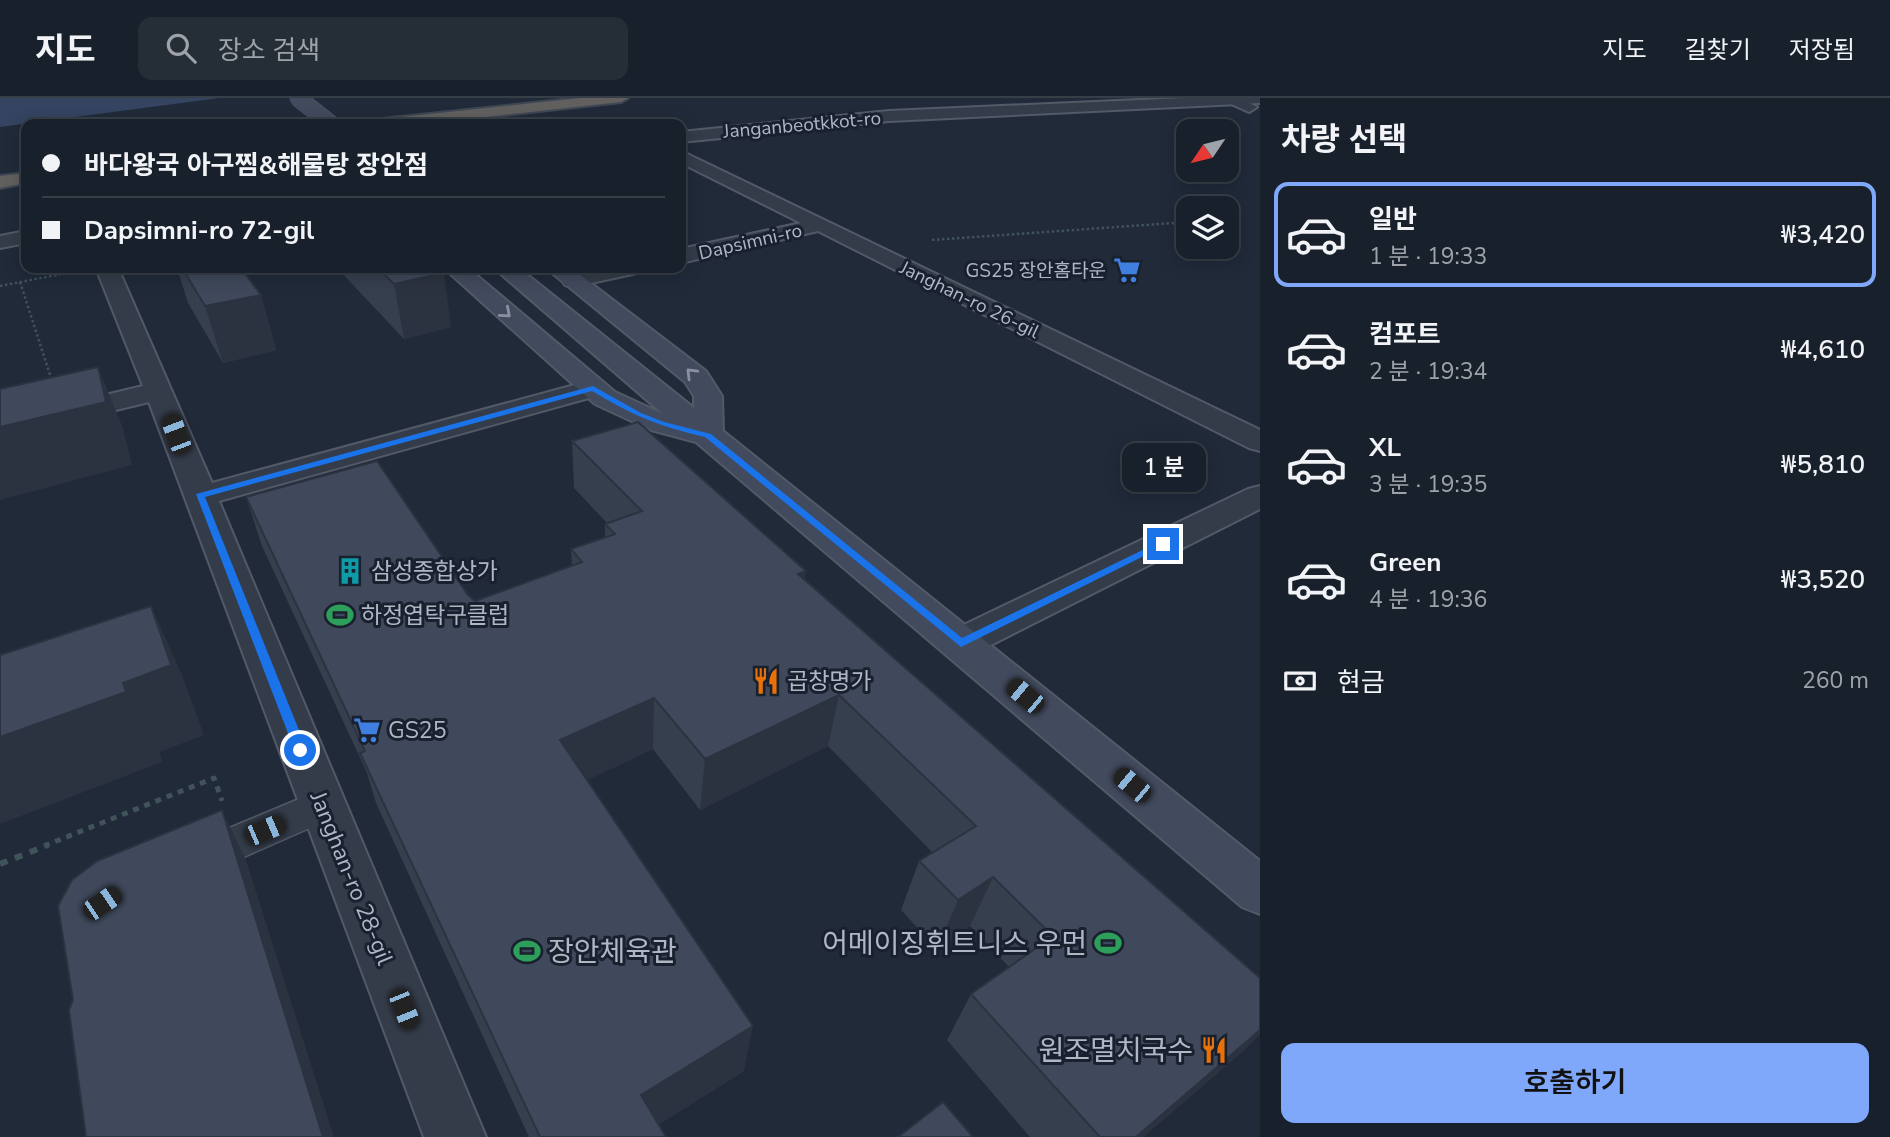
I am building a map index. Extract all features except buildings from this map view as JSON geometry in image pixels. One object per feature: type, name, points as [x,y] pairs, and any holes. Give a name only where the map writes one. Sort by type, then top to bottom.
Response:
[{"type":"highway","points":[[428,119],[621,98]]},
{"type":"highway","points":[[0,183],[21,179]]},
{"type":"main road","points":[[298,98],[325,119]]},
{"type":"main road","points":[[461,273],[593,388],[661,424],[708,436]]},
{"type":"main road","points":[[511,273],[1260,891]]},
{"type":"main road","points":[[565,274],[696,377],[708,396],[708,436]]},
{"type":"street","name":"Janganbeotkkot-ro","points":[[686,129],[860,112],[1110,98]]},
{"type":"street","name":"Janganbeotkkot-ro","points":[[686,137],[914,114],[1228,99]]},
{"type":"street","points":[[1228,99],[1255,103]]},
{"type":"street","name":"Janghan-ro 26-gil","points":[[686,158],[1260,442]]},
{"type":"street","name":"Dapsimni-ro","points":[[686,255],[819,225]]},
{"type":"street","points":[[0,233],[21,229]]},
{"type":"street","points":[[0,242],[21,238]]},
{"type":"street","name":"Janghan-ro 28-gil","points":[[109,273],[159,391],[455,1137]]},
{"type":"street","points":[[200,496],[593,388]]},
{"type":"street","points":[[0,429],[159,391]]},
{"type":"street","points":[[961,643],[1260,496]]},
{"type":"lane","points":[[164,873],[323,805]]},
{"type":"path","points":[[924,240],[1176,223]]},
{"type":"path","points":[[0,286],[69,273]]},
{"type":"path","points":[[20,282],[51,378]]},
{"type":"path","points":[[0,864],[214,778],[224,808]]},
{"type":"water","points":[[0,98],[219,98],[60,119],[21,119],[21,124],[0,127]]},
{"type":"place","name":"GS25 장안홈타운","points":[[1127,270]]},
{"type":"place","name":"삼성종합상가","points":[[350,571]]},
{"type":"place","name":"하정엽탁구클럽","points":[[340,615]]},
{"type":"place","name":"곱창명가","points":[[766,681]]},
{"type":"place","name":"GS25","points":[[367,730]]},
{"type":"place","name":"어메이징휘트니스 우먼","points":[[1108,943]]},
{"type":"place","name":"장안체육관","points":[[527,951]]},
{"type":"place","name":"원조멸치국수","points":[[1214,1050]]},
{"type":"route","points":[[300,750],[200,496],[593,388],[605,398],[661,424],[708,436],[961,643],[1163,544]]}]
